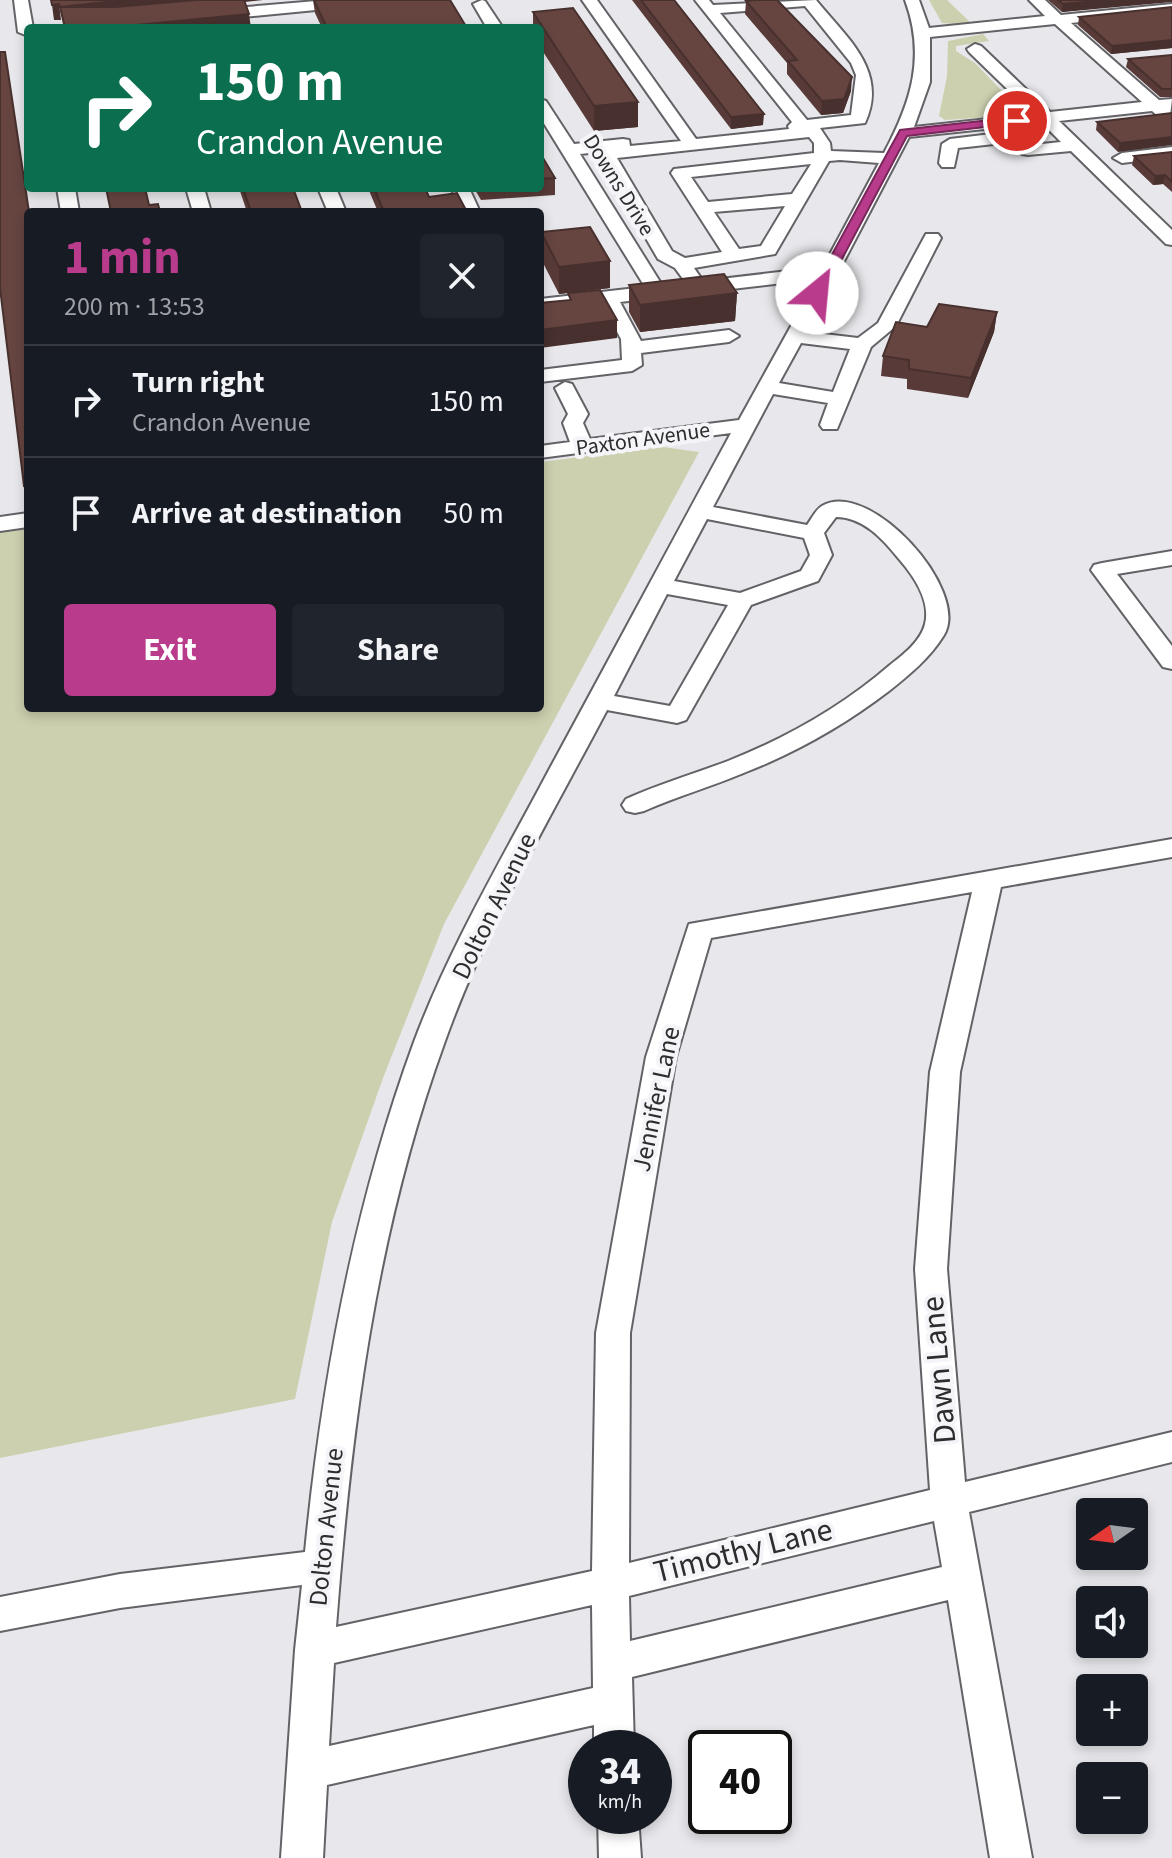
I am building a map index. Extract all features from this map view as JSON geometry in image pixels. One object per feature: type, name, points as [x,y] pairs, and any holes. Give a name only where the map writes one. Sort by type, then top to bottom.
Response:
[{"type":"street","points":[[21,0],[23,32]]},
{"type":"street","points":[[191,17],[378,0]]},
{"type":"street","points":[[589,0],[688,138]]},
{"type":"street","name":"Dolton Avenue","points":[[302,1858],[321,1567],[345,1365],[363,1273],[406,1110],[431,1038],[466,959],[599,701],[903,133],[921,92],[925,54],[912,0]]},
{"type":"street","points":[[1036,0],[1139,91],[1164,105],[1172,120]]},
{"type":"street","points":[[568,150],[859,119],[864,75],[859,62],[809,1],[705,5]]},
{"type":"street","points":[[480,4],[492,24]]},
{"type":"street","points":[[705,5],[803,125]]},
{"type":"street","points":[[922,33],[1172,8]]},
{"type":"street","points":[[975,49],[1172,240]]},
{"type":"street","points":[[1106,62],[1133,59]]},
{"type":"street","points":[[1030,102],[1139,91]]},
{"type":"street","points":[[903,133],[1164,105]]},
{"type":"street","name":"Downs Drive","points":[[544,111],[657,292]]},
{"type":"street","points":[[682,264],[768,250],[823,157],[822,143],[813,131],[606,154],[665,255],[682,264],[699,287]]},
{"type":"street","points":[[948,163],[950,144],[1016,136],[1028,150],[1075,146]]},
{"type":"street","points":[[1122,158],[1172,152]]},
{"type":"street","points":[[734,256],[702,208],[698,190],[680,173],[840,155],[889,159]]},
{"type":"street","points":[[781,181],[811,178]]},
{"type":"street","points":[[702,208],[799,199]]},
{"type":"street","points":[[1152,220],[1172,218]]},
{"type":"street","points":[[830,425],[862,344],[886,326],[932,238]]},
{"type":"street","points":[[544,305],[829,272]]},
{"type":"street","points":[[544,376],[632,365],[631,339],[608,297]]},
{"type":"street","points":[[632,348],[729,336]]},
{"type":"street","points":[[794,336],[862,344]]},
{"type":"street","points":[[766,387],[840,399]]},
{"type":"street","points":[[565,388],[578,414],[573,423],[583,447]]},
{"type":"street","name":"Paxton Avenue","points":[[544,452],[746,425]]},
{"type":"street","points":[[635,805],[670,788],[754,760],[811,730],[880,686],[930,638],[938,623],[938,602],[926,578],[886,532],[864,515],[840,510],[829,511],[813,533]]},
{"type":"street","points":[[700,511],[813,533]]},
{"type":"street","points":[[0,524],[24,521]]},
{"type":"street","points":[[661,586],[742,600],[810,576],[821,555],[813,533]]},
{"type":"street","points":[[1172,558],[1102,570],[1172,662]]},
{"type":"street","points":[[599,701],[677,715],[742,600]]},
{"type":"street","name":"Jennifer Lane","points":[[613,1730],[610,1584],[613,1333],[661,1057],[699,931],[1172,848]]},
{"type":"street","name":"Dawn Lane","points":[[988,882],[945,1072],[931,1269],[949,1500],[1011,1858]]},
{"type":"street","name":"Timothy Lane","points":[[314,1650],[610,1584],[1172,1447]]},
{"type":"street","points":[[0,1614],[73,1596],[174,1580],[321,1567]]},
{"type":"street","points":[[308,1770],[963,1579]]},
{"type":"street","points":[[619,1834],[620,1858]]},
{"type":"green space","points":[[929,0],[947,0],[973,25],[942,23]]},
{"type":"green space","points":[[983,34],[989,41],[956,46],[956,51],[975,63],[1021,111],[1007,116],[945,120],[939,116],[947,76],[948,41]]},
{"type":"green space","points":[[663,447],[699,452],[444,924],[383,1078],[332,1222],[295,1399],[0,1458],[0,532],[24,529],[24,712],[544,712],[544,462]]},
{"type":"building","points":[[51,0],[125,0],[60,7],[59,4],[52,5]]},
{"type":"building","points":[[196,0],[244,0],[249,14],[147,24],[64,24],[60,7],[115,7]]},
{"type":"building","points":[[314,0],[450,0],[465,24],[325,24]]},
{"type":"building","points":[[641,0],[674,0],[764,114],[731,117]]},
{"type":"building","points":[[777,0],[852,77],[844,99],[822,101],[788,61],[797,60],[746,1]]},
{"type":"building","points":[[1058,0],[1109,0],[1063,4]]},
{"type":"building","points":[[1172,7],[1172,40],[1112,46],[1079,17]]},
{"type":"building","points":[[573,8],[638,102],[594,106],[544,29],[544,24],[533,12]]},
{"type":"building","points":[[0,52],[5,52],[28,208],[24,208],[24,486],[0,288]]},
{"type":"building","points":[[1172,55],[1172,89],[1162,89],[1128,59]]},
{"type":"building","points":[[1172,113],[1172,137],[1120,143],[1097,122]]},
{"type":"building","points":[[1172,152],[1172,182],[1165,175],[1155,176],[1134,156]]},
{"type":"building","points":[[544,160],[555,178],[544,179]]},
{"type":"building","points":[[107,192],[146,192],[149,205],[158,204],[159,208],[110,208]]},
{"type":"building","points":[[244,192],[294,192],[300,208],[250,208]]},
{"type":"building","points":[[376,192],[427,192],[429,197],[457,193],[465,208],[382,208]]},
{"type":"building","points":[[590,227],[610,261],[559,267],[544,238],[544,232]]},
{"type":"building","points":[[724,274],[737,293],[640,305],[629,285]]},
{"type":"building","points":[[600,290],[617,320],[544,329],[544,303],[571,300],[568,293]]},
{"type":"building","points":[[939,304],[997,312],[971,378],[909,369],[909,360],[883,356],[896,322],[927,327]]},
{"type":"route","points":[[817,293],[903,133],[1017,121]]}]
